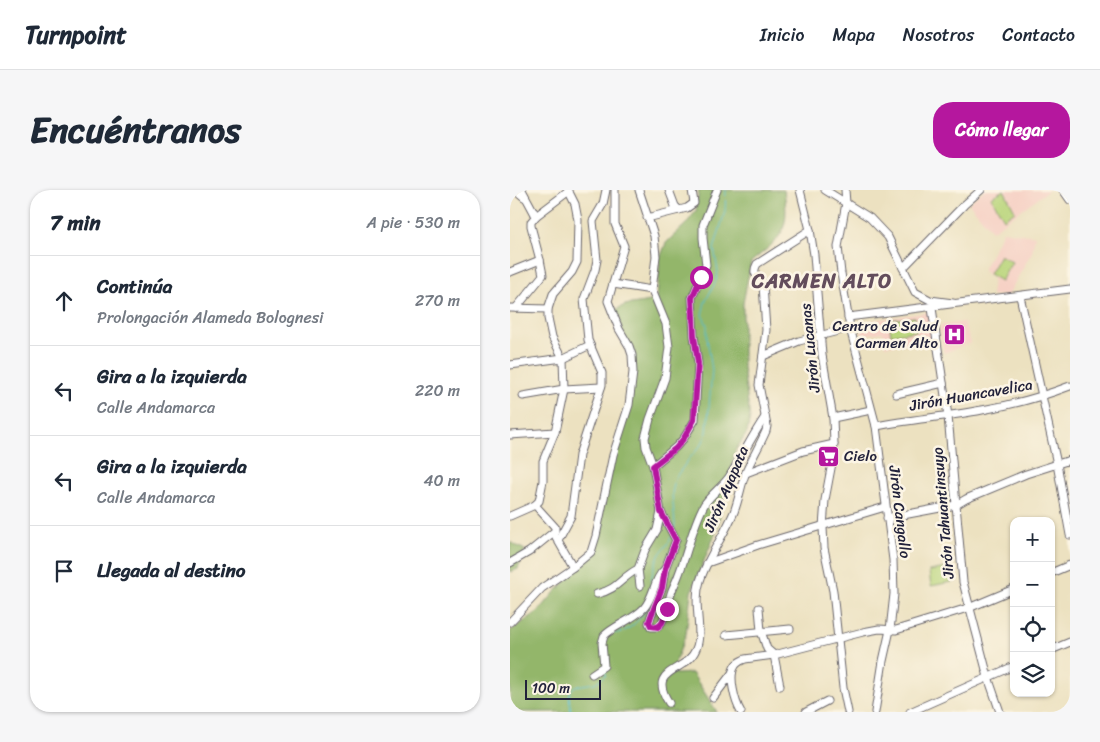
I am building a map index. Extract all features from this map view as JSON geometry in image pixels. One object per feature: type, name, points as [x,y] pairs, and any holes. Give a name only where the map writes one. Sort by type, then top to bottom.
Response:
[{"type":"street","points":[[522,190],[536,216]]},
{"type":"street","points":[[510,516],[535,505],[541,493],[543,461],[555,432],[564,389],[564,358],[552,337],[548,310],[553,294],[572,272],[577,262],[578,220],[575,204],[568,190],[531,222],[542,275],[513,308]]},
{"type":"street","points":[[558,540],[571,516],[578,455],[602,387],[602,373],[590,345],[586,327],[584,299],[597,260],[593,221],[603,204],[606,190]]},
{"type":"street","points":[[510,622],[542,588],[591,552],[613,455],[631,394],[633,362],[629,346],[619,329],[609,304],[624,246],[615,224],[615,190]]},
{"type":"street","points":[[639,190],[654,236],[656,256],[652,290],[666,324],[669,347],[662,388],[645,438],[663,515],[676,540],[665,569],[662,588],[649,622],[654,628],[662,623],[671,592],[683,567],[689,544],[708,499],[729,477],[765,417]]},
{"type":"street","points":[[670,190],[679,210]]},
{"type":"street","points":[[647,218],[687,208],[694,203],[692,190]]},
{"type":"street","points":[[653,466],[676,448],[694,420],[698,363],[694,336],[692,298],[706,265],[702,238],[703,225],[717,190]]},
{"type":"street","name":"Jirón Lucanas","points":[[800,190],[810,230],[818,294],[820,336],[833,418],[834,444],[825,500],[824,548],[833,592],[843,688],[848,712]]},
{"type":"street","points":[[825,190],[870,218],[888,237],[910,283],[919,295],[930,300],[958,304]]},
{"type":"street","name":"Jirón Cangallo","points":[[845,190],[846,203],[838,247],[850,328],[876,426],[893,560],[894,594],[890,630],[875,712]]},
{"type":"street","points":[[903,268],[964,204],[981,190]]},
{"type":"street","points":[[1064,190],[1070,200]]},
{"type":"street","points":[[510,191],[518,192],[527,198]]},
{"type":"street","name":"Jirón Ayapata","points":[[669,703],[661,686],[662,679],[666,674],[693,656],[698,646],[696,596],[707,563],[734,512],[746,473],[766,431],[759,386],[766,330],[763,285],[755,276],[754,268],[756,264],[778,249],[810,230]]},
{"type":"street","points":[[510,272],[540,260]]},
{"type":"street","points":[[613,284],[652,290]]},
{"type":"street","points":[[848,317],[932,308],[1070,289]]},
{"type":"street","points":[[1020,296],[1057,464],[1070,534]]},
{"type":"street","points":[[513,308],[548,310]]},
{"type":"street","name":"Jirón Tahuantinsuyo","points":[[932,308],[941,357],[948,416],[963,582],[988,677],[1000,712]]},
{"type":"street","points":[[764,356],[799,341],[850,328]]},
{"type":"street","points":[[512,363],[564,358],[590,345]]},
{"type":"street","points":[[896,394],[943,382]]},
{"type":"street","name":"Jirón Huancavelica","points":[[876,426],[982,410],[1042,396],[1070,386]]},
{"type":"street","points":[[523,396],[564,389],[602,387]]},
{"type":"street","points":[[833,418],[871,410]]},
{"type":"street","points":[[510,435],[555,432]]},
{"type":"street","points":[[746,473],[803,451],[834,444]]},
{"type":"street","points":[[887,518],[956,505],[1026,474],[1070,460]]},
{"type":"street","points":[[510,563],[529,552],[556,529],[535,505]]},
{"type":"street","points":[[707,563],[758,545],[885,507]]},
{"type":"street","points":[[640,586],[638,570],[645,550],[657,530],[663,515]]},
{"type":"street","points":[[553,533],[573,567]]},
{"type":"street","points":[[1055,571],[1070,565]]},
{"type":"street","points":[[592,674],[604,666],[602,643],[604,636],[607,632],[629,620],[644,608],[654,592],[658,576],[665,569]]},
{"type":"street","points":[[597,594],[613,589],[634,571],[638,570]]},
{"type":"street","points":[[713,698],[732,673],[734,666],[745,659],[774,655],[879,629],[896,630],[971,607],[1010,591]]},
{"type":"street","points":[[759,608],[761,631],[767,649],[774,655],[780,686]]},
{"type":"street","points":[[726,635],[790,629]]},
{"type":"street","points":[[1055,648],[1070,642]]},
{"type":"street","points":[[910,712],[1010,668]]},
{"type":"street","points":[[732,673],[734,694],[741,712]]},
{"type":"street","points":[[806,712],[827,702]]},
{"type":"shaded area","points":[[984,190],[1049,190],[992,231],[969,203]]},
{"type":"shaded area","points":[[1003,231],[1035,236],[1032,252],[1008,295],[991,296],[993,278],[983,270]]},
{"type":"shaded area","points":[[931,312],[934,340],[885,346],[883,332],[862,335],[860,322]]},
{"type":"shaded area","name":"Centro de Salud Carmen Alto","points":[[963,322],[971,343],[944,353],[939,326]]},
{"type":"green space","points":[[699,190],[784,190],[786,204],[784,225],[777,239],[751,262],[743,303],[743,368],[750,418],[747,433],[735,451],[716,532],[691,592],[686,634],[675,663],[675,674],[692,673],[717,712],[510,712],[510,631],[539,611],[593,553],[612,463],[630,407],[634,363],[615,310],[625,305],[657,300],[660,258],[666,243],[686,224],[696,211]]},
{"type":"green space","points":[[1004,190],[1015,211],[1004,219],[991,197]]},
{"type":"green space","points":[[1000,255],[1012,262],[1001,281],[989,274]]},
{"type":"green space","points":[[915,317],[917,331],[891,335],[889,320]]},
{"type":"green space","points":[[510,542],[525,550],[518,569],[510,572]]},
{"type":"green space","points":[[953,567],[956,581],[931,586],[929,571]]},
{"type":"waterway","points":[[674,529],[672,494],[675,478],[702,444],[707,432],[712,370],[707,325],[702,315],[705,302],[716,281],[718,271],[714,249],[725,211],[726,190]]},
{"type":"waterway","points":[[651,585],[656,561],[671,537]]},
{"type":"waterway","points":[[614,633],[628,629],[646,610]]},
{"type":"waterway","points":[[571,712],[569,696],[571,690],[575,686],[595,683],[606,675],[605,670]]},
{"type":"place","name":"Centro de Salud Carmen Alto","points":[[954,335]]},
{"type":"place","name":"Cielo","points":[[828,456]]},
{"type":"district","name":"CARMEN ALTO","points":[[822,281]]},
{"type":"route","points":[[667,609],[662,623],[658,627],[654,628],[651,626],[649,622],[662,588],[665,569],[676,540],[661,512],[653,466],[676,448],[694,420],[698,363],[694,336],[692,298],[701,277]]}]
